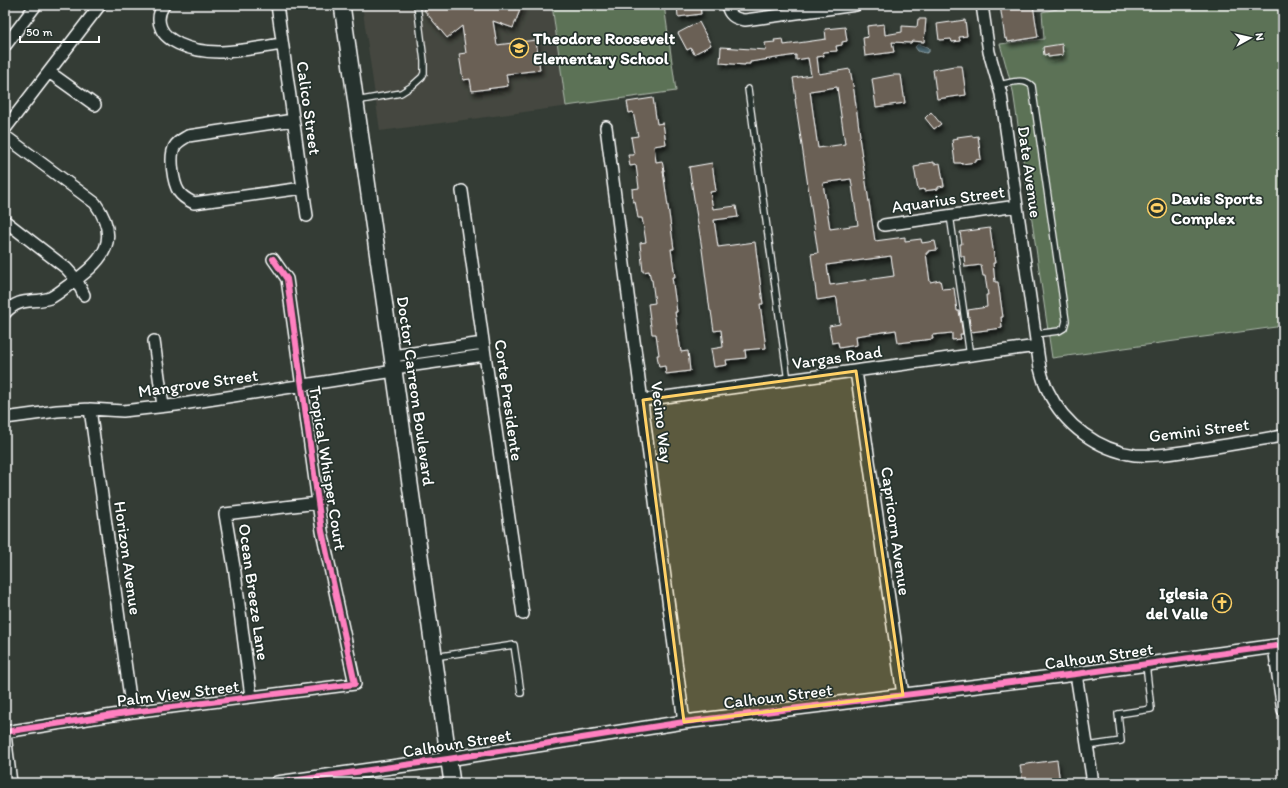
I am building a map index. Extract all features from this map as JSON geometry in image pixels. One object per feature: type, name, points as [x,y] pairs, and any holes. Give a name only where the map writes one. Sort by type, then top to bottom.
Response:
[{"type":"main road","name":"Doctor Carreon Boulevard","points":[[342,5],[452,783]]},
{"type":"street","points":[[5,46],[36,5]]},
{"type":"street","points":[[5,129],[100,5]]},
{"type":"street","points":[[164,5],[158,17],[163,34],[171,40],[196,50],[218,52],[282,44]]},
{"type":"street","name":"Calico Street","points":[[277,5],[307,216]]},
{"type":"street","points":[[729,10],[736,18],[744,20],[854,5]]},
{"type":"street","name":"Date Avenue","points":[[982,5],[989,52],[1001,94],[1037,346]]},
{"type":"street","points":[[49,72],[95,105]]},
{"type":"street","points":[[293,120],[188,136],[175,146],[171,158],[172,165],[175,185],[179,193],[185,199],[194,203],[303,188]]},
{"type":"street","name":"Vecino Way","points":[[606,127],[684,722]]},
{"type":"street","points":[[5,136],[95,203],[103,214],[107,227],[105,250],[94,265],[51,298],[19,302],[5,313]]},
{"type":"street","name":"Corte Presidente","points":[[462,191],[523,614]]},
{"type":"street","name":"Aquarius Street","points":[[884,225],[1018,206]]},
{"type":"street","points":[[5,221],[66,268],[76,279],[84,295]]},
{"type":"street","name":"Tropical Whisper Court","points":[[273,258],[287,279],[322,531],[355,684]]},
{"type":"street","points":[[154,340],[163,406]]},
{"type":"street","points":[[393,365],[483,343]]},
{"type":"street","name":"Vargas Road","points":[[642,400],[1037,346]]},
{"type":"street","name":"Gemini Street","points":[[1037,346],[1040,368],[1048,392],[1060,411],[1075,428],[1090,438],[1116,450],[1136,455],[1166,454],[1283,436]]},
{"type":"street","points":[[393,365],[485,355]]},
{"type":"street","name":"Mangrove Street","points":[[5,418],[57,411],[90,409],[123,411],[163,406],[302,385],[393,365]]},
{"type":"street","name":"Capricorn Avenue","points":[[856,371],[903,695]]},
{"type":"street","name":"Horizon Avenue","points":[[90,409],[132,712]]},
{"type":"street","name":"Ocean Breeze Lane","points":[[251,697],[235,573],[225,514],[318,503]]},
{"type":"street","points":[[1278,646],[1283,710]]},
{"type":"street","name":"Calhoun Street","points":[[277,783],[448,759],[684,722],[1076,674],[1278,646]]},
{"type":"street","points":[[1076,674],[1092,783]]},
{"type":"street","name":"Palm View Street","points":[[5,733],[132,712],[355,684]]},
{"type":"street","points":[[5,733],[11,783]]},
{"type":"lane","points":[[356,101],[401,92],[412,86],[422,77],[424,73],[424,61],[417,5]]},
{"type":"lane","points":[[998,85],[1023,81],[1029,82],[1032,86],[1066,321],[1064,328],[1059,331],[1035,334]]},
{"type":"lane","points":[[748,89],[788,381]]},
{"type":"lane","points":[[950,215],[970,356]]},
{"type":"lane","points":[[434,657],[514,645],[521,693]]},
{"type":"lane","points":[[1087,746],[1121,741],[1118,714],[1150,709],[1146,664]]},
{"type":"highlighted area","points":[[856,371],[903,695],[684,722],[643,400]]},
{"type":"shaded area","name":"Theodore Roosevelt Elementary School","points":[[362,5],[665,5],[677,92],[380,131]]},
{"type":"green space","points":[[552,5],[664,5],[676,91],[566,106]]},
{"type":"green space","name":"Davis Sports Complex","points":[[1057,5],[1283,5],[1283,326],[1052,358],[1013,91],[1000,44],[1044,39],[1042,12],[1057,9]]},
{"type":"water","points":[[918,44],[927,47],[929,52],[926,53],[918,51],[915,47]]},
{"type":"building","points":[[431,5],[522,5],[513,28],[493,21],[497,45],[536,40],[540,70],[506,74],[508,86],[472,91],[470,79],[463,80],[459,54],[466,53],[462,26],[447,38],[424,10]]},
{"type":"building","points":[[677,5],[700,5],[701,14],[678,17]]},
{"type":"building","points":[[1000,5],[1033,5],[1038,37],[1008,42],[1007,38],[1005,39]]},
{"type":"building","points":[[918,19],[926,19],[924,42],[892,42],[894,52],[865,56],[863,38],[868,37],[867,26],[884,24],[885,35],[902,32],[902,26],[917,27]]},
{"type":"building","points":[[965,20],[967,36],[959,37],[960,41],[952,42],[951,39],[939,40],[937,24]]},
{"type":"building","points":[[699,22],[711,45],[694,54],[691,48],[687,50],[678,33]]},
{"type":"building","points":[[845,27],[847,41],[842,42],[842,45],[836,46],[837,51],[823,52],[824,56],[817,57],[819,74],[850,69],[875,241],[905,237],[905,241],[921,239],[922,243],[935,241],[937,250],[928,251],[928,253],[926,253],[930,282],[940,280],[942,289],[954,288],[957,311],[959,311],[963,334],[960,334],[961,339],[952,340],[952,333],[932,335],[933,339],[898,343],[896,330],[856,336],[857,345],[839,348],[838,342],[832,343],[829,326],[840,324],[837,300],[836,297],[817,300],[811,254],[818,253],[793,78],[811,75],[808,58],[796,60],[796,55],[750,62],[750,64],[745,65],[720,63],[721,47],[766,50],[765,43],[775,42],[774,40],[783,39],[784,45],[826,39],[825,29]],"holes":[[[837,87],[845,144],[818,148],[810,91]],[[851,179],[858,225],[830,229],[823,183]],[[891,256],[894,276],[830,285],[827,265]]]},
{"type":"building","points":[[1062,44],[1063,55],[1048,57],[1048,54],[1044,55],[1043,47]]},
{"type":"building","points":[[962,66],[966,95],[937,99],[933,70]]},
{"type":"building","points":[[901,75],[905,103],[876,107],[872,79]]},
{"type":"building","points":[[653,98],[657,124],[663,123],[666,144],[654,146],[656,162],[662,161],[664,171],[674,249],[671,249],[675,277],[672,277],[677,312],[675,312],[681,352],[688,351],[690,371],[666,374],[665,366],[659,367],[656,334],[652,334],[648,304],[655,303],[652,280],[649,271],[643,272],[640,243],[646,242],[642,218],[638,218],[635,201],[633,202],[632,189],[639,188],[636,165],[630,166],[628,155],[634,155],[631,137],[638,136],[633,112],[629,113],[627,102]]},
{"type":"building","points":[[931,112],[941,124],[934,129],[925,118]]},
{"type":"building","points":[[972,135],[972,137],[978,136],[981,159],[976,160],[976,162],[962,164],[955,163],[952,140],[958,139],[957,137]]},
{"type":"building","points":[[934,162],[934,164],[940,163],[944,186],[938,187],[938,189],[924,191],[924,189],[918,190],[914,167],[920,166],[920,164]]},
{"type":"building","points":[[712,163],[716,191],[710,192],[713,209],[736,206],[738,217],[714,220],[718,247],[755,242],[763,304],[760,304],[766,348],[745,350],[746,358],[726,360],[727,365],[714,367],[711,349],[723,347],[721,330],[714,331],[710,311],[689,167]]},
{"type":"building","points":[[990,228],[995,263],[993,263],[995,282],[998,282],[1003,317],[1001,317],[1002,328],[971,332],[968,310],[987,307],[986,295],[988,295],[985,276],[983,276],[981,265],[965,267],[964,256],[961,256],[960,244],[962,244],[960,232]]},
{"type":"building","points":[[1057,760],[1060,783],[1023,783],[1020,765]]},
{"type":"cycle path","points":[[5,732],[132,712],[355,684],[322,531],[287,279],[273,259]]},
{"type":"cycle path","points":[[277,783],[448,759],[684,722],[1076,674],[1283,645]]},
{"type":"place","name":"Theodore Roosevelt Elementary School","points":[[519,48]]},
{"type":"place","name":"Davis Sports Complex","points":[[1157,208]]},
{"type":"place","name":"Iglesia del Valle","points":[[1222,603]]}]
